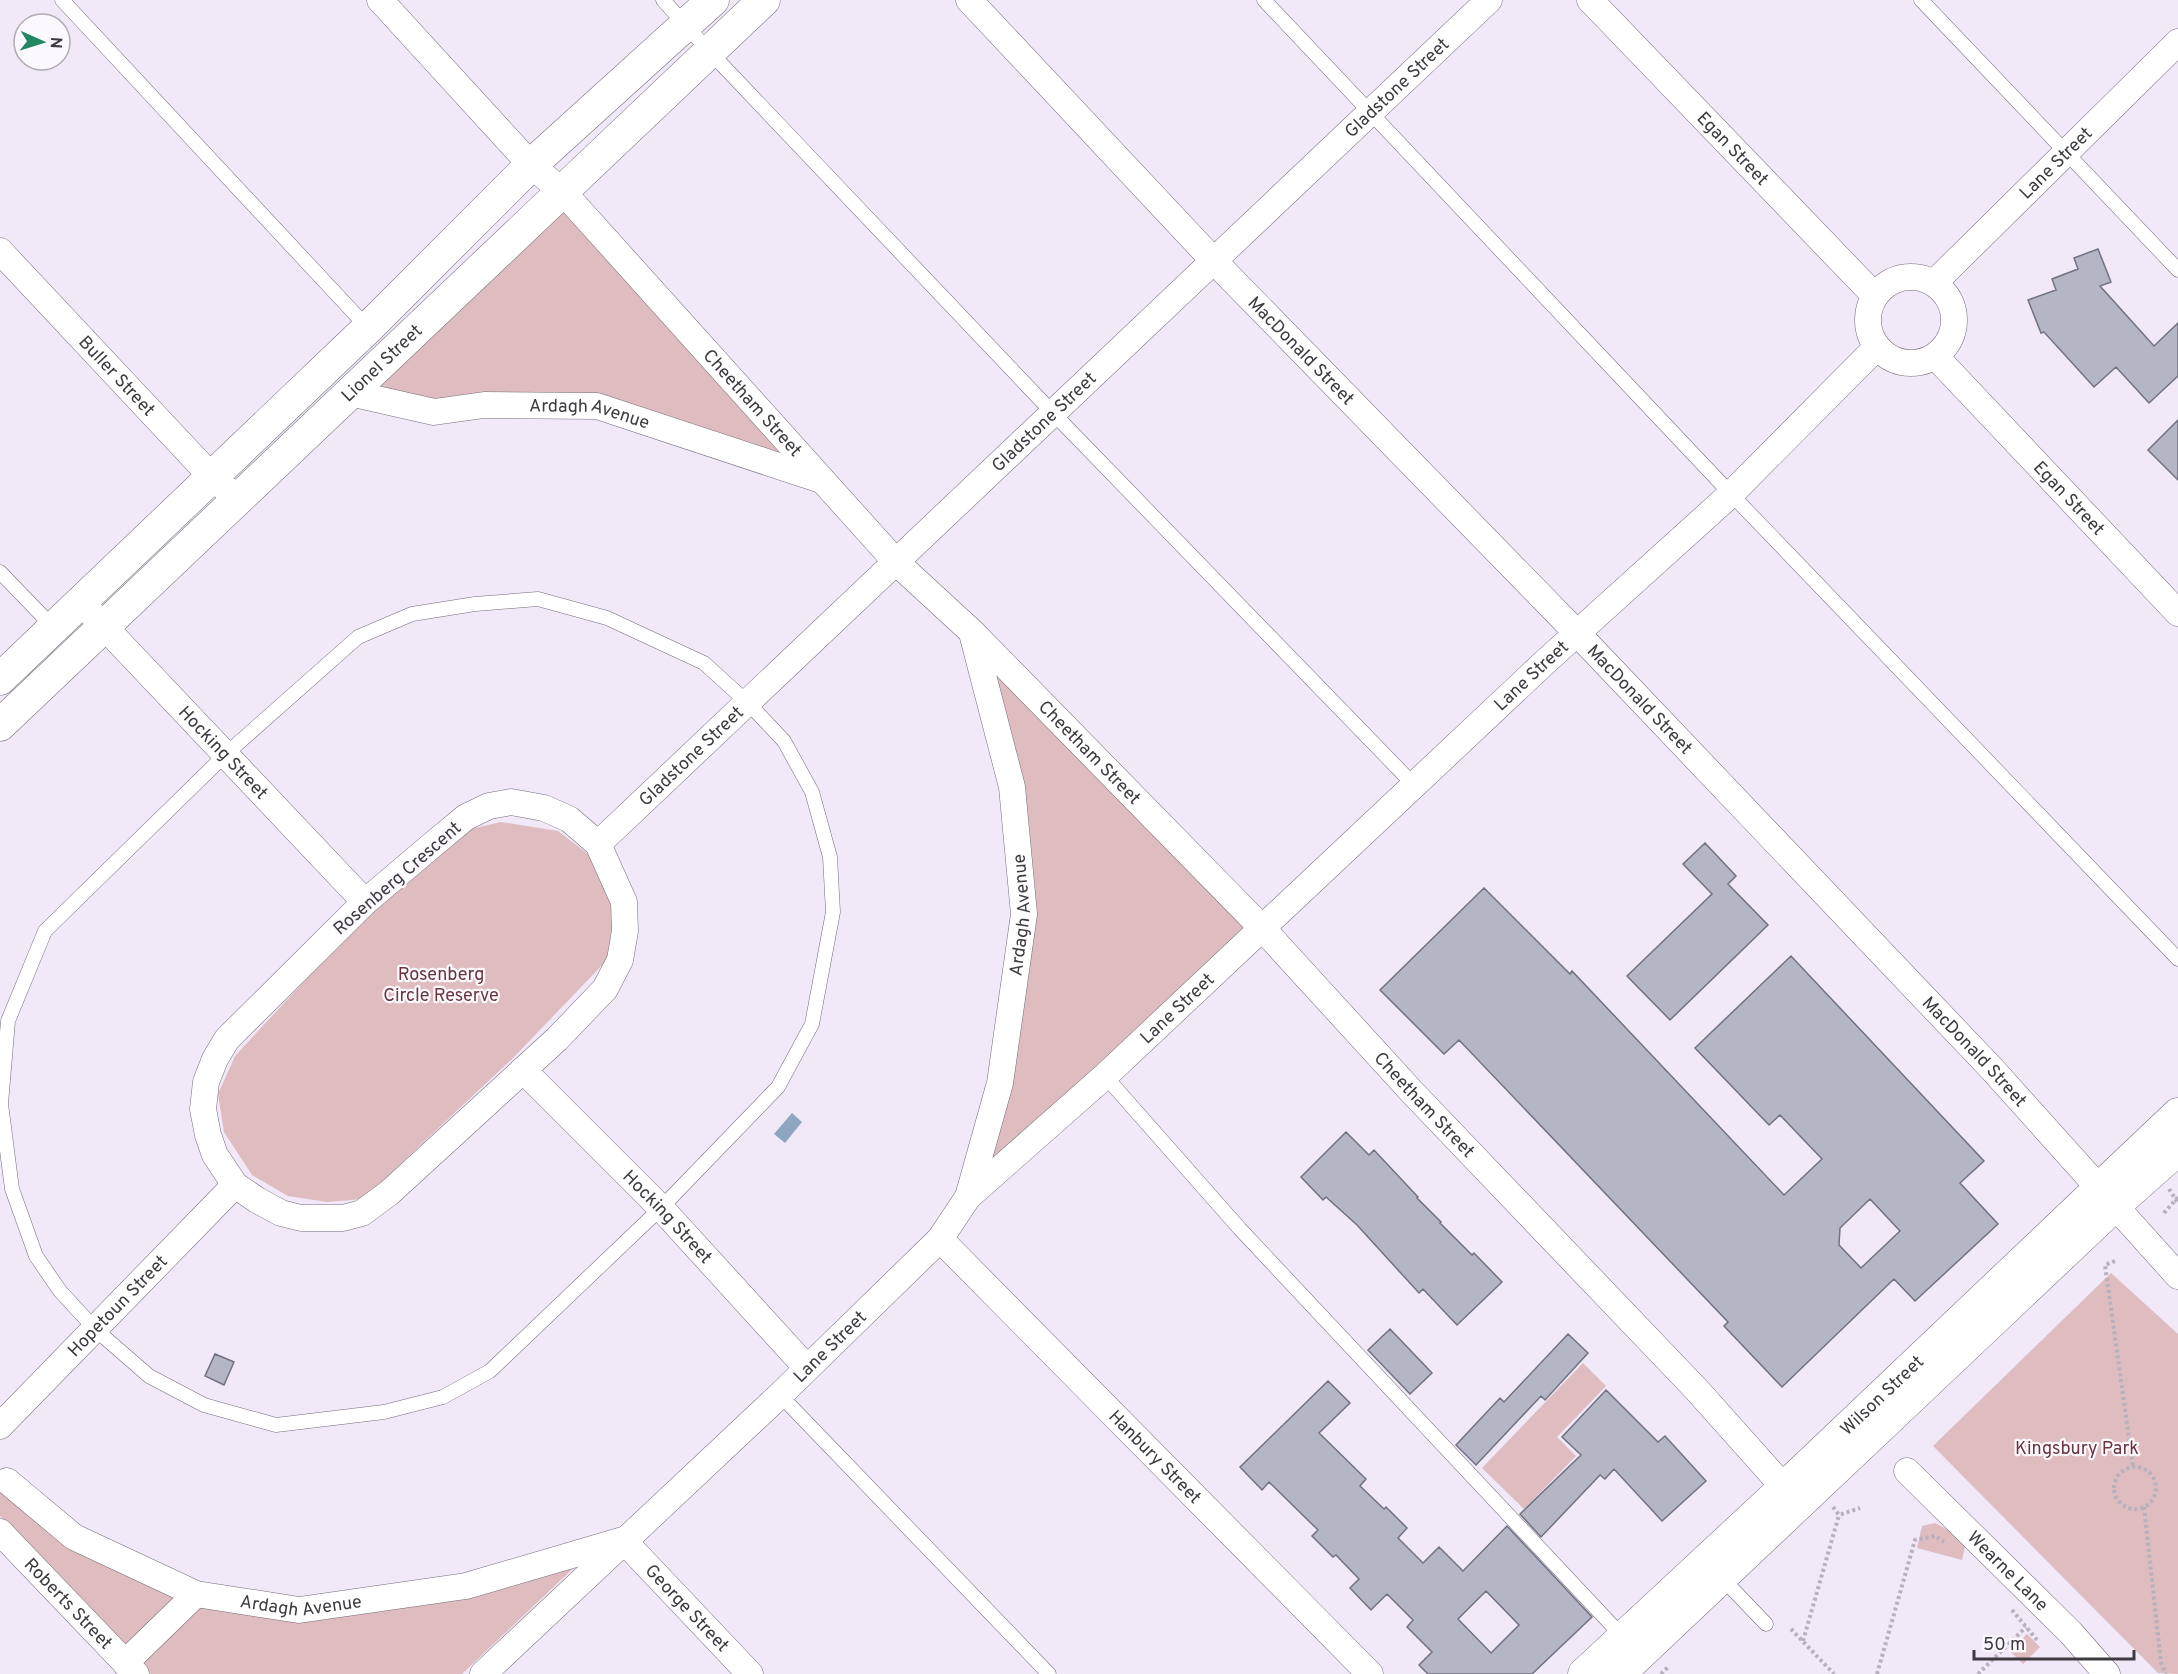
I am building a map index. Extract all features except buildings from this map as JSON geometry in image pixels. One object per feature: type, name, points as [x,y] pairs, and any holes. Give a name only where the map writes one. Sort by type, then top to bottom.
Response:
[{"type":"street","name":"Cheetham Street","points":[[380,0],[531,165],[563,192],[897,562],[972,632],[1263,929],[1412,1092],[1697,1390],[1805,1498]]},
{"type":"street","name":"Lionel Street","points":[[0,679],[368,328],[531,165],[713,0]]},
{"type":"street","name":"Lionel Street","points":[[0,725],[764,0]]},
{"type":"street","name":"MacDonald Street","points":[[969,0],[1213,260],[1576,632],[1977,1053],[2178,1275]]},
{"type":"street","name":"Gladstone Street","points":[[598,844],[1489,0]]},
{"type":"street","name":"Egan Street","points":[[1590,0],[1875,296]]},
{"type":"street","name":"Lane Street","points":[[1934,283],[2178,42]]},
{"type":"street","name":"Buller Street","points":[[0,251],[212,477],[238,499]]},
{"type":"street","points":[[1908,277],[1923,278],[1934,283],[1945,293],[1954,314],[1952,335],[1942,351],[1936,357],[1923,363],[1903,364],[1889,358],[1877,347],[1870,334],[1868,325],[1871,304],[1875,296],[1892,281],[1908,277]]},
{"type":"street","name":"Lane Street","points":[[483,1674],[623,1540],[780,1395],[940,1239],[968,1197],[1105,1076],[1576,632],[1731,494],[1877,347]]},
{"type":"street","name":"Egan Street","points":[[1936,357],[2178,613]]},
{"type":"street","name":"Ardagh Avenue","points":[[350,393],[434,412],[484,405],[597,406],[823,481]]},
{"type":"street","name":"Hocking Street","points":[[81,602],[365,902]]},
{"type":"street","name":"Ardagh Avenue","points":[[968,1197],[1000,1083],[1024,914],[1012,787],[972,632]]},
{"type":"street","name":"Rosenberg Crescent","points":[[511,802],[544,808],[569,819],[598,844],[624,902],[625,931],[620,960],[605,989],[557,1039],[389,1193],[362,1213],[343,1218],[301,1218],[281,1213],[235,1185],[215,1155],[203,1109],[206,1082],[215,1059],[227,1039],[365,902],[466,817],[489,806],[511,802]]},
{"type":"street","name":"Hocking Street","points":[[523,1070],[660,1208],[807,1368]]},
{"type":"street","name":"Wilson Street","points":[[1584,1674],[1623,1637],[1805,1498],[2107,1197],[2178,1114]]},
{"type":"street","name":"Wilson Street","points":[[2107,1197],[2178,1149]]},
{"type":"street","name":"Hopetoun Street","points":[[0,1426],[235,1185]]},
{"type":"street","name":"Hanbury Street","points":[[940,1239],[1370,1674]]},
{"type":"street","name":"Wearne Lane","points":[[1907,1471],[2071,1633],[2107,1674]]},
{"type":"street","name":"Ardagh Avenue","points":[[7,1481],[74,1537],[196,1594],[299,1610],[466,1586],[623,1540]]},
{"type":"street","name":"Roberts Street","points":[[0,1532],[130,1669]]},
{"type":"street","name":"George Street","points":[[623,1540],[750,1674]]},
{"type":"street","name":"Wilson Street","points":[[1619,1674],[1713,1569]]},
{"type":"street","points":[[130,1669],[196,1594]]},
{"type":"lane","points":[[62,0],[368,328]]},
{"type":"lane","points":[[663,0],[1053,413],[1413,784]]},
{"type":"lane","points":[[1264,0],[1731,494],[2178,959]]},
{"type":"lane","points":[[1921,0],[2178,270]]},
{"type":"lane","points":[[0,572],[54,628]]},
{"type":"lane","points":[[538,599],[607,618],[704,663],[748,703],[784,741],[812,792],[830,857],[833,912],[812,1024],[778,1086],[660,1208],[490,1371],[443,1397],[384,1412],[276,1425],[204,1405],[149,1376],[96,1330],[60,1291],[36,1256],[12,1189],[1,1104],[8,1021],[45,932],[226,754],[358,637],[412,614],[475,604],[538,599]]},
{"type":"lane","points":[[1105,1076],[1240,1229],[1623,1637]]},
{"type":"lane","points":[[780,1395],[1049,1674]]},
{"type":"lane","points":[[1713,1569],[1766,1624]]},
{"type":"path","points":[[2164,1214],[2177,1200],[2167,1186]]},
{"type":"path","points":[[2115,1261],[2105,1265],[2133,1467]]},
{"type":"path","points":[[2133,1467],[2144,1468],[2150,1472],[2156,1484],[2154,1498],[2144,1507],[2130,1509],[2123,1506],[2114,1495],[2115,1481],[2123,1470],[2133,1467]]},
{"type":"path","points":[[1805,1498],[1839,1515],[1860,1508]]},
{"type":"path","points":[[2144,1507],[2161,1663],[2166,1674]]},
{"type":"path","points":[[1803,1641],[1839,1515]]},
{"type":"path","points":[[1877,1674],[1915,1540],[1935,1536],[1945,1543]]},
{"type":"path","points":[[2011,1609],[2037,1640]]},
{"type":"path","points":[[1978,1674],[2026,1627]]},
{"type":"path","points":[[1791,1629],[1834,1674]]},
{"type":"green space","points":[[563,192],[823,481],[597,406],[484,405],[350,393]]},
{"type":"green space","points":[[972,632],[1263,929],[968,1197],[1024,914]]},
{"type":"green space","name":"Rosenberg Circle Reserve","points":[[501,822],[558,831],[588,854],[614,898],[610,957],[513,1058],[363,1199],[327,1202],[288,1196],[252,1175],[224,1132],[218,1094],[235,1056],[371,909],[471,829]]},
{"type":"green space","name":"Kingsbury Park","points":[[2111,1273],[2178,1334],[2178,1674],[2158,1673],[1933,1446]]},
{"type":"green space","points":[[1583,1363],[1606,1386],[1557,1437],[1576,1456],[1524,1509],[1482,1468]]},
{"type":"green space","points":[[0,1480],[71,1541],[299,1616],[581,1561],[462,1674],[151,1674],[0,1516]]},
{"type":"green space","points":[[1935,1523],[1950,1531],[1965,1546],[1962,1560],[1917,1548],[1922,1526]]},
{"type":"green space","points":[[2027,1634],[2040,1647],[2023,1664],[2010,1651]]},
{"type":"water","points":[[792,1113],[802,1122],[785,1143],[774,1134]]}]
